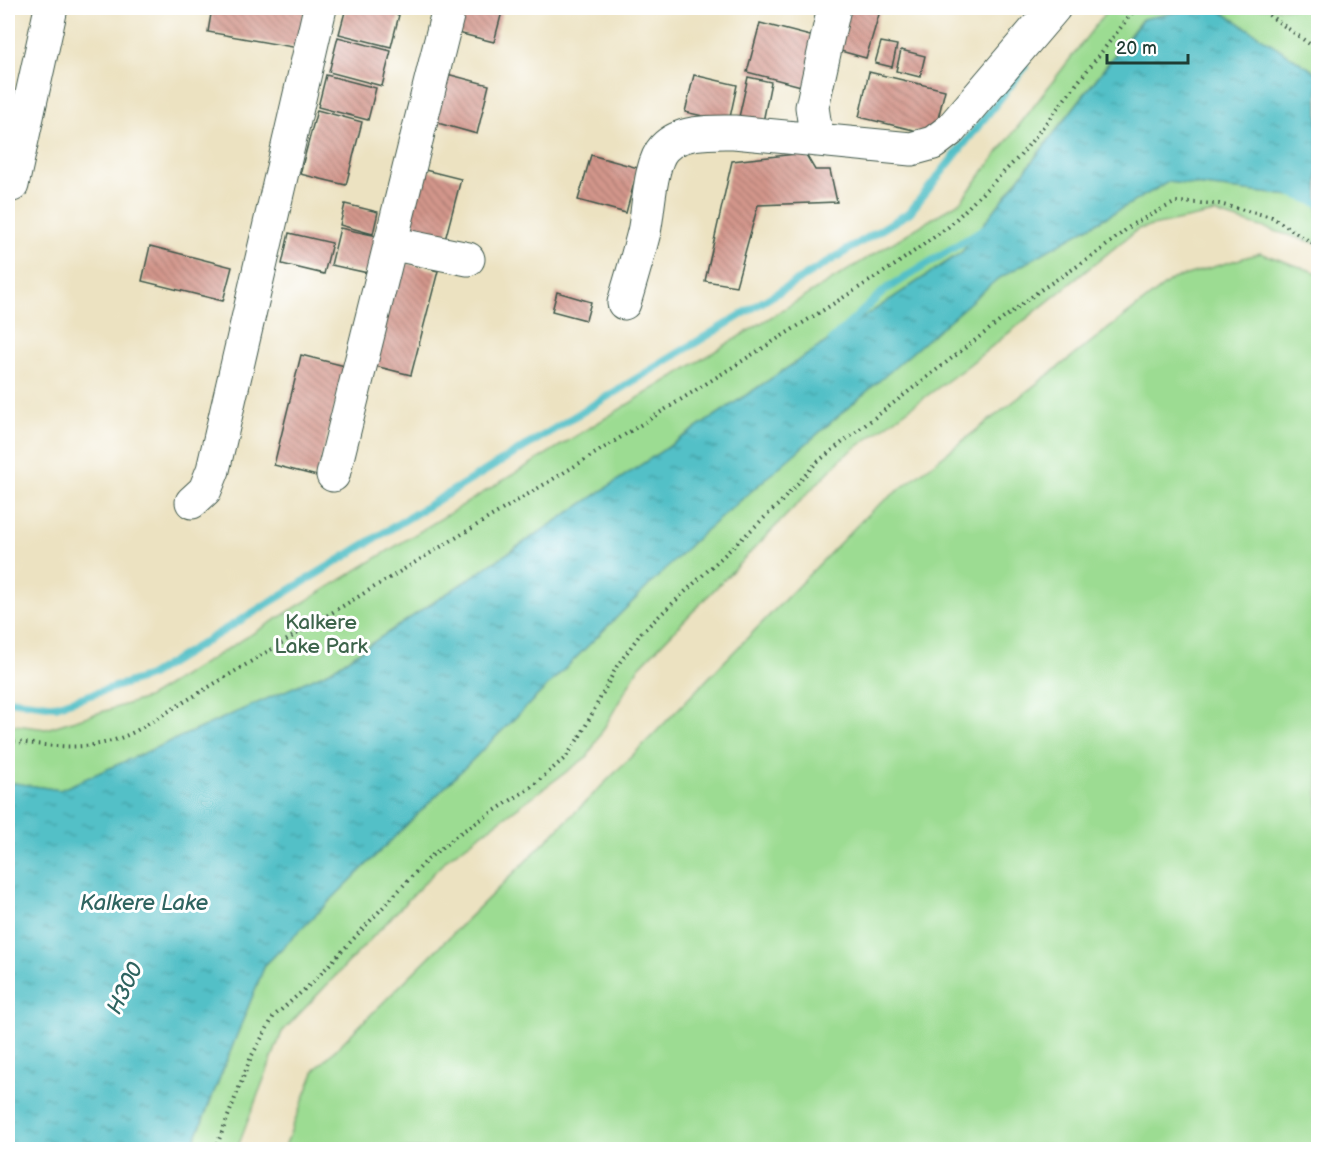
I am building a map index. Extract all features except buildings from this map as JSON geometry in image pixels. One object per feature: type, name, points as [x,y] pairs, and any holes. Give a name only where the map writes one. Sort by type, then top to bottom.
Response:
[{"type":"street","points":[[12,185],[51,8]]},
{"type":"street","points":[[192,502],[205,490],[213,470],[320,8]]},
{"type":"street","points":[[333,475],[449,8]]},
{"type":"street","points":[[818,140],[812,107],[834,8]]},
{"type":"street","points":[[624,303],[644,231],[654,171],[664,148],[680,138],[707,133],[753,133],[910,149],[933,143],[950,130],[1053,8]]},
{"type":"street","points":[[390,243],[468,259]]},
{"type":"path","points":[[8,741],[71,748],[95,747],[115,742],[136,731],[583,461],[895,265],[948,227],[1020,156],[1136,8]]},
{"type":"path","points":[[1259,8],[1318,50]]},
{"type":"path","points":[[215,1149],[250,1057],[274,1016],[313,982],[430,857],[463,831],[530,788],[567,757],[617,666],[641,633],[780,503],[817,462],[1039,291],[1096,254],[1133,224],[1176,202],[1219,204],[1272,218],[1318,247]]},
{"type":"green space","name":"Kalkere Lake Park","points":[[1109,8],[1198,8],[1142,19],[962,252],[330,671],[60,790],[8,782],[8,724],[46,729],[147,698],[961,201]]},
{"type":"green space","points":[[1216,8],[1306,8],[1318,15],[1318,74]]},
{"type":"green space","points":[[1168,182],[1318,199],[1318,244],[1215,213],[1138,229],[965,368],[843,457],[639,667],[588,756],[447,859],[282,1032],[237,1149],[191,1150],[265,965],[697,538],[996,280]]},
{"type":"green space","points":[[1260,253],[1318,273],[1318,1149],[284,1149],[315,1070],[650,738],[870,512],[1173,279]]},
{"type":"water","name":"Kalkere Lake","points":[[1198,8],[1216,8],[1318,74],[1318,199],[1168,182],[996,280],[697,538],[265,965],[191,1149],[8,1149],[8,782],[60,790],[330,671],[962,252],[1143,19]]},
{"type":"waterway","points":[[8,700],[56,706],[149,676],[910,212],[1025,67]]},
{"type":"waterway","points":[[1292,193],[1318,203]]},
{"type":"waterway","points":[[832,340],[885,290],[985,228]]},
{"type":"water label","name":"H300","points":[[124,988]]}]
